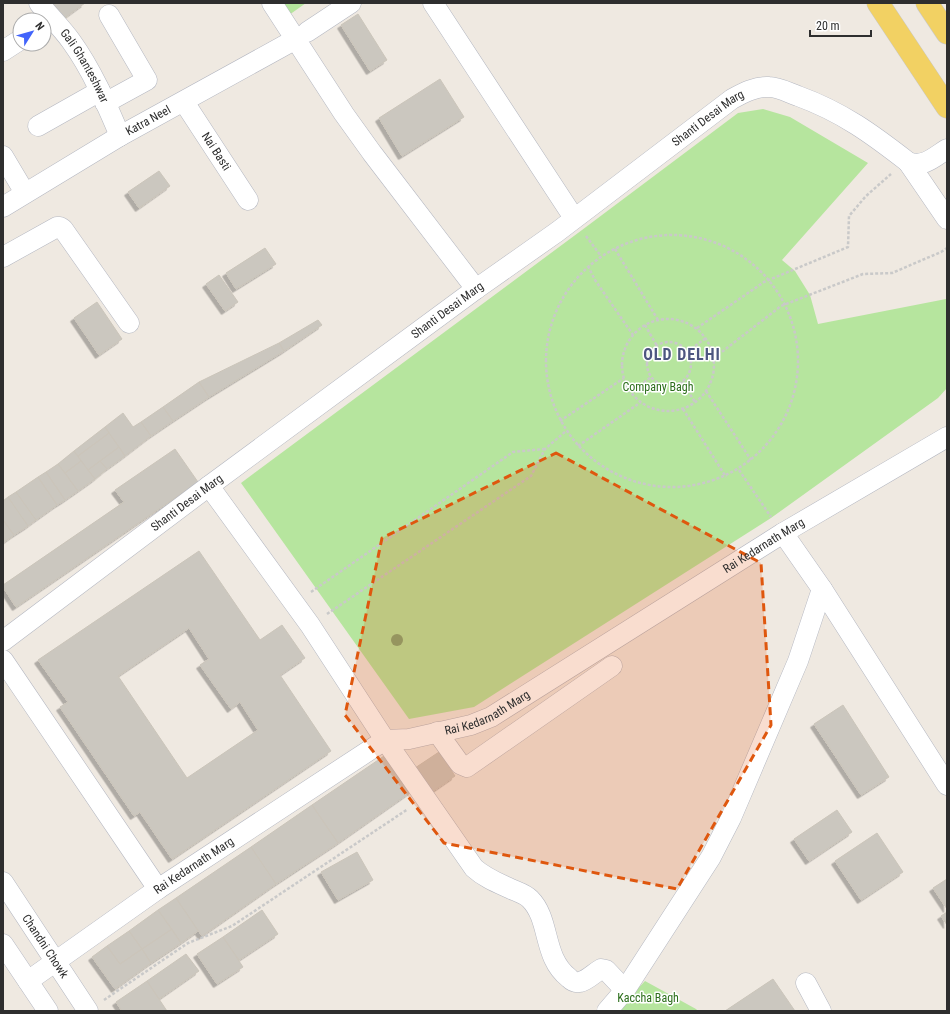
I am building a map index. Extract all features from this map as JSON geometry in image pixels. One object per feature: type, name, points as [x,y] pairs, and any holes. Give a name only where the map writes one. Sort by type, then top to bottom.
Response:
[{"type":"main road","points":[[878,3],[947,107]]},
{"type":"main road","points":[[927,3],[947,33]]},
{"type":"street","points":[[272,3],[302,36],[348,120],[476,290]]},
{"type":"street","name":"Katra Neel","points":[[3,207],[120,136],[302,36],[351,3]]},
{"type":"street","points":[[433,3],[574,218]]},
{"type":"street","points":[[38,126],[103,97],[146,80],[109,15]]},
{"type":"street","name":"Gali Ghanteshwar","points":[[52,25],[70,40],[85,62],[103,97],[120,136]]},
{"type":"street","points":[[3,51],[12,45]]},
{"type":"street","name":"Shanti Desai Marg","points":[[3,641],[209,486],[557,232],[732,99],[755,89],[769,87],[779,89],[830,109],[854,122],[908,162],[947,219]]},
{"type":"street","name":"Nai Basti","points":[[184,102],[248,200]]},
{"type":"street","points":[[908,162],[921,164],[947,149]]},
{"type":"street","points":[[3,156],[25,193]]},
{"type":"street","points":[[3,257],[57,227],[60,227],[63,229],[129,323]]},
{"type":"street","name":"Rai Kedarnath Marg","points":[[28,981],[158,889],[386,740],[409,739],[471,725],[491,717],[747,555],[947,437]]},
{"type":"street","points":[[209,486],[310,625],[386,740],[477,871],[488,879],[523,894],[536,906],[553,958],[564,974],[572,981],[577,982],[586,980],[603,969],[606,970],[625,990]]},
{"type":"street","points":[[783,533],[822,589],[947,785]]},
{"type":"street","points":[[607,1011],[625,990],[711,857],[731,818],[798,661],[822,589]]},
{"type":"street","points":[[3,660],[158,889]]},
{"type":"street","points":[[437,732],[460,764],[468,767],[612,666]]},
{"type":"street","name":"Chandni Chowk","points":[[3,882],[88,1011]]},
{"type":"street","points":[[3,944],[48,1011]]},
{"type":"street","points":[[806,983],[821,1011]]},
{"type":"path","points":[[697,328],[764,282],[848,247],[849,216],[866,196],[891,174],[908,162]]},
{"type":"path","points":[[574,218],[601,256]]},
{"type":"path","points":[[756,273],[747,264],[725,249],[700,237],[680,235],[657,235],[639,238],[601,256],[588,266],[572,283],[560,305],[551,325],[546,348],[546,372],[550,394],[560,421],[566,431],[588,456],[620,473],[653,483],[674,486],[710,483],[726,477],[738,470],[751,460],[767,444],[784,422],[793,399],[799,372],[800,347],[792,326],[777,300]]},
{"type":"path","points":[[714,358],[781,306],[863,274],[892,273],[947,248]]},
{"type":"path","points":[[615,249],[658,320]]},
{"type":"path","points":[[588,266],[595,280],[633,335]]},
{"type":"path","points":[[760,277],[768,288]]},
{"type":"path","points":[[673,319],[685,322],[697,328],[706,338],[714,358],[713,375],[706,391],[695,402],[683,409],[665,411],[651,408],[641,402],[632,392],[624,378],[623,360],[627,344],[633,335],[644,325],[658,320],[673,319]]},
{"type":"path","points":[[644,325],[657,346]]},
{"type":"path","points":[[687,352],[706,338]]},
{"type":"path","points":[[665,343],[677,344],[687,352],[691,364],[688,376],[682,382],[673,386],[667,386],[661,385],[651,377],[648,372],[648,359],[650,353],[657,346],[665,343]]},
{"type":"path","points":[[632,392],[651,377]]},
{"type":"path","points":[[560,421],[624,378]]},
{"type":"path","points":[[682,382],[695,402]]},
{"type":"path","points":[[706,391],[751,460]]},
{"type":"path","points":[[578,446],[641,402]]},
{"type":"path","points":[[683,409],[726,477]]},
{"type":"path","points":[[310,625],[531,476],[545,449],[566,431]]},
{"type":"path","points":[[295,604],[513,452],[545,449]]},
{"type":"path","points":[[738,470],[783,533]]},
{"type":"path","points":[[88,1011],[188,943],[232,926],[425,797]]},
{"type":"highlighted area","points":[[556,453],[761,563],[771,725],[677,889],[444,843],[345,715],[382,538]]},
{"type":"green space","points":[[280,3],[306,3],[289,15]]},
{"type":"green space","name":"Company Bagh","points":[[763,109],[790,117],[868,163],[782,260],[795,271],[810,295],[818,324],[946,299],[947,388],[938,398],[771,518],[474,707],[409,719],[241,483],[738,113]]},
{"type":"green space","name":"Kaccha Bagh","points":[[645,981],[696,1009],[698,1011],[617,1011]]},
{"type":"building","points":[[44,3],[85,3],[59,22]]},
{"type":"building","points":[[358,14],[387,60],[370,71],[341,25]]},
{"type":"building","points":[[440,79],[464,117],[402,156],[379,118]]},
{"type":"building","points":[[159,171],[170,186],[139,208],[128,192]]},
{"type":"building","points":[[265,248],[276,264],[236,289],[226,273]]},
{"type":"building","points":[[219,275],[238,302],[225,311],[206,284]]},
{"type":"building","points":[[97,302],[122,339],[99,355],[74,318]]},
{"type":"building","points":[[318,320],[322,325],[284,351],[279,343]]},
{"type":"building","points":[[279,343],[284,351],[209,397],[199,382]]},
{"type":"building","points":[[199,382],[209,397],[173,421],[163,407]]},
{"type":"building","points":[[163,407],[173,421],[151,436],[141,422]]},
{"type":"building","points":[[123,413],[133,427],[141,422],[151,436],[125,456],[105,427]]},
{"type":"building","points":[[105,427],[109,433],[78,456],[74,451]]},
{"type":"building","points":[[109,433],[119,447],[88,470],[78,456]]},
{"type":"building","points":[[119,447],[125,456],[107,469],[100,461]]},
{"type":"building","points":[[175,449],[198,482],[16,607],[3,585],[124,502],[115,490]]},
{"type":"building","points":[[74,451],[81,461],[65,473],[58,464]]},
{"type":"building","points":[[81,461],[95,479],[78,491],[65,473]]},
{"type":"building","points":[[100,461],[107,469],[95,479],[88,470]]},
{"type":"building","points":[[58,464],[78,491],[65,500],[46,472]]},
{"type":"building","points":[[46,472],[65,500],[57,505],[38,477]]},
{"type":"building","points":[[38,477],[57,505],[36,520],[16,492]]},
{"type":"building","points":[[16,492],[36,520],[28,526],[8,497]]},
{"type":"building","points":[[8,497],[28,526],[14,535],[3,520],[3,501]]},
{"type":"building","points":[[3,520],[14,535],[3,543]]},
{"type":"building","points":[[199,551],[260,640],[282,625],[305,658],[280,675],[331,751],[172,859],[140,812],[134,816],[60,707],[68,702],[38,660]],"holes":[[[189,628],[209,659],[200,665],[231,709],[240,702],[258,730],[187,778],[118,676]]]},
{"type":"building","points":[[843,705],[889,777],[861,795],[814,724]]},
{"type":"building","points":[[439,752],[455,776],[429,794],[412,770]]},
{"type":"building","points":[[387,754],[412,791],[338,843],[312,805]]},
{"type":"building","points":[[312,805],[338,843],[276,884],[251,847]]},
{"type":"building","points":[[837,810],[852,832],[809,861],[794,839]]},
{"type":"building","points":[[877,833],[903,872],[861,900],[835,861]]},
{"type":"building","points":[[251,847],[276,884],[202,936],[176,898]]},
{"type":"building","points":[[357,852],[373,880],[338,900],[321,872]]},
{"type":"building","points":[[947,879],[947,909],[933,888]]},
{"type":"building","points":[[176,898],[198,931],[181,943],[158,910]]},
{"type":"building","points":[[158,910],[172,929],[142,949],[129,931]]},
{"type":"building","points":[[262,910],[278,934],[239,960],[223,937]]},
{"type":"building","points":[[947,912],[947,925],[941,916]]},
{"type":"building","points":[[172,929],[181,943],[151,963],[142,949]]},
{"type":"building","points":[[129,931],[142,949],[120,964],[107,946]]},
{"type":"building","points":[[223,937],[243,967],[217,984],[197,954]]},
{"type":"building","points":[[107,946],[120,964],[142,949],[151,963],[115,989],[92,957]]},
{"type":"building","points":[[186,954],[199,971],[159,999],[147,981]]},
{"type":"building","points":[[773,979],[795,1011],[725,1011]]},
{"type":"building","points":[[147,981],[167,1011],[122,1011],[116,1002]]},
{"type":"district","name":"OLD DELHI","points":[[682,354]]}]
